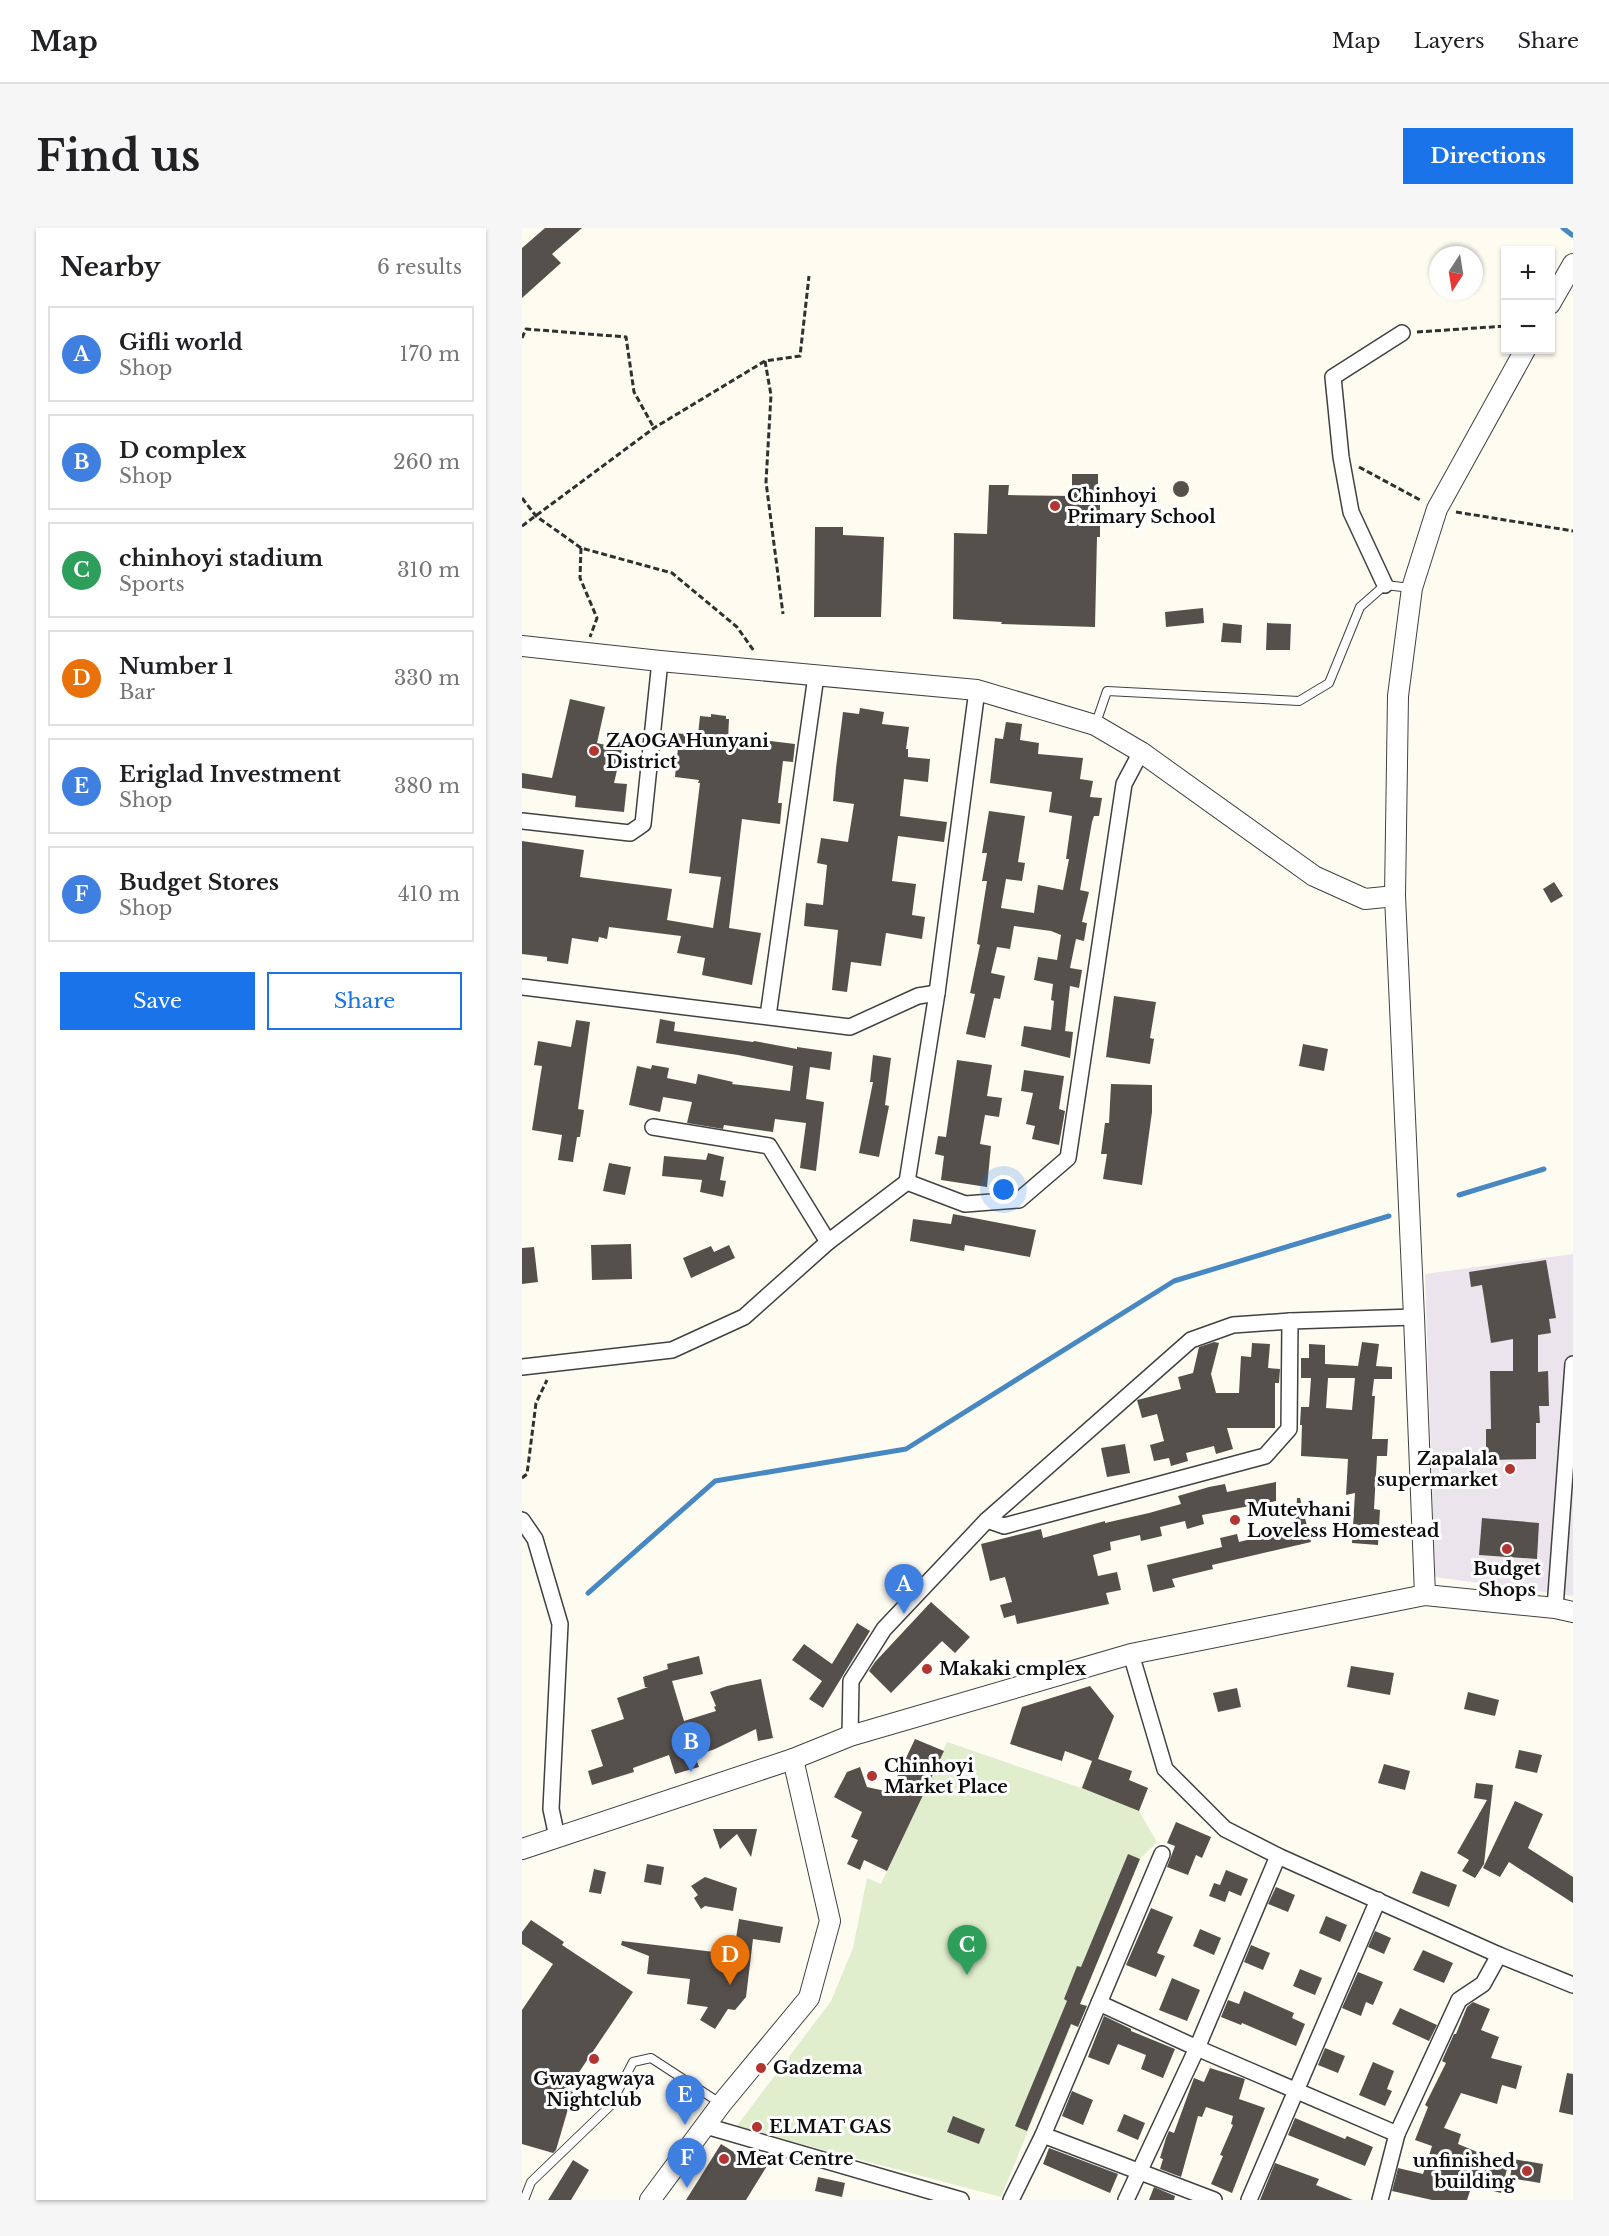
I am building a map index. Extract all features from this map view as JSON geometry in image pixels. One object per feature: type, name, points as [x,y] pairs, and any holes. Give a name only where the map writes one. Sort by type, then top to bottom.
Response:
[{"type":"street","points":[[1553,300],[1573,264]]},
{"type":"street","points":[[1385,585],[1351,512],[1341,457],[1333,377],[1402,333]]},
{"type":"street","points":[[1425,1594],[1395,896],[1398,696],[1412,588],[1437,509],[1523,354]]},
{"type":"street","points":[[522,646],[977,690],[1095,725],[1141,752],[1314,876],[1365,899],[1395,896]]},
{"type":"street","points":[[522,821],[630,833],[643,824],[660,661]]},
{"type":"street","points":[[768,1016],[816,676]]},
{"type":"street","points":[[522,1367],[672,1350],[744,1317],[828,1242],[907,1182],[937,993],[977,690]]},
{"type":"street","points":[[907,1182],[965,1204],[1019,1200],[1068,1158],[1124,784],[1141,752]]},
{"type":"street","points":[[522,987],[849,1026],[918,996],[937,993]]},
{"type":"street","points":[[653,1127],[769,1146],[828,1242]]},
{"type":"street","points":[[850,1736],[851,1681],[884,1629],[987,1520],[1191,1340],[1233,1325],[1414,1317]]},
{"type":"street","points":[[987,1520],[1004,1526],[1265,1456],[1289,1429],[1290,1321]]},
{"type":"street","points":[[522,1849],[794,1759],[850,1736],[1131,1654],[1425,1594],[1564,1610],[1573,1364]]},
{"type":"street","points":[[522,1520],[535,1539],[560,1623],[551,1809],[557,1837]]},
{"type":"street","points":[[1131,1654],[1165,1769],[1225,1829],[1278,1856],[1499,1955],[1573,1985]]},
{"type":"street","points":[[650,2200],[722,2103],[808,1998],[830,1920],[794,1759]]},
{"type":"street","points":[[1011,2200],[1043,2135],[1162,1854]]},
{"type":"street","points":[[1126,2200],[1197,2048],[1278,1856]]},
{"type":"street","points":[[1249,2200],[1378,1900]]},
{"type":"street","points":[[1380,2200],[1397,2134],[1459,2000],[1483,1984],[1499,1955]]},
{"type":"street","points":[[1099,2003],[1397,2134]]},
{"type":"street","points":[[706,2126],[962,2200]]},
{"type":"street","points":[[1043,2135],[1214,2200]]},
{"type":"lane","points":[[1095,725],[1107,691],[1299,701],[1329,682],[1360,607],[1385,585],[1412,588]]},
{"type":"lane","points":[[524,2200],[531,2182],[610,2106],[633,2062],[651,2058],[722,2103]]},
{"type":"lane","points":[[522,2179],[531,2182]]},
{"type":"path","points":[[522,526],[654,428],[765,361],[800,356],[809,276]]},
{"type":"path","points":[[1402,333],[1501,326]]},
{"type":"path","points":[[522,338],[526,329],[626,337],[634,392],[654,428]]},
{"type":"path","points":[[765,361],[771,395],[766,482],[783,614]]},
{"type":"path","points":[[1341,457],[1437,509],[1573,531]]},
{"type":"path","points":[[522,498],[536,516],[582,548],[672,573],[736,627],[768,671]]},
{"type":"path","points":[[582,548],[580,579],[597,618],[584,652]]},
{"type":"path","points":[[522,1478],[527,1474],[536,1403],[556,1362]]},
{"type":"shaded area","points":[[1573,1254],[1573,1596],[1435,1577],[1425,1274]]},
{"type":"green space","points":[[947,1742],[1081,1788],[1091,1765],[1148,1788],[1139,1811],[1157,1842],[1140,1859],[1001,2197],[736,2127],[831,2001],[853,1948],[867,1878],[881,1884]]},
{"type":"building","points":[[545,228],[582,228],[552,254],[561,263],[522,298],[522,248]]},
{"type":"building","points":[[1072,474],[1098,474],[1100,537],[1097,537],[1095,627],[1001,624],[1002,622],[953,619],[954,533],[987,534],[989,485],[1009,485],[1008,495],[1072,496]]},
{"type":"building","points":[[1181,481],[1187,483],[1189,489],[1187,495],[1181,497],[1175,495],[1173,489],[1175,483]]},
{"type":"building","points":[[815,527],[843,527],[843,535],[884,537],[881,617],[814,617]]},
{"type":"building","points":[[1203,608],[1204,623],[1166,627],[1165,612]]},
{"type":"building","points":[[1223,623],[1242,625],[1241,643],[1221,642]]},
{"type":"building","points":[[1267,623],[1291,624],[1290,650],[1266,650]]},
{"type":"building","points":[[570,699],[605,707],[597,743],[622,749],[614,783],[627,784],[624,812],[575,807],[576,796],[522,788],[522,773],[552,778]]},
{"type":"building","points":[[860,708],[884,712],[882,724],[909,727],[906,749],[908,749],[908,757],[930,759],[928,782],[904,779],[900,816],[947,822],[944,842],[898,836],[892,881],[916,884],[912,915],[925,917],[922,939],[886,933],[881,966],[851,962],[847,992],[832,990],[838,930],[804,926],[806,903],[823,905],[827,865],[817,863],[821,838],[848,842],[854,804],[833,801],[843,712],[859,714]]},
{"type":"building","points":[[711,714],[726,716],[726,719],[729,719],[728,740],[762,743],[762,740],[795,744],[793,762],[783,761],[778,803],[782,803],[780,824],[742,819],[729,928],[761,933],[752,985],[702,975],[705,958],[677,953],[681,936],[609,927],[607,939],[599,937],[598,942],[572,938],[568,964],[547,961],[547,957],[522,954],[522,841],[584,850],[580,877],[672,889],[667,920],[713,928],[721,877],[689,873],[700,783],[698,783],[699,780],[675,777],[678,748],[671,747],[672,733],[698,735],[700,716],[711,717]]},
{"type":"building","points":[[1006,722],[1022,724],[1020,740],[1039,743],[1038,754],[1083,758],[1080,779],[1093,781],[1090,797],[1102,798],[1099,816],[1094,816],[1092,822],[1080,890],[1089,892],[1082,922],[1087,923],[1084,941],[1076,939],[1070,968],[1082,970],[1079,988],[1070,986],[1065,1031],[1073,1032],[1070,1058],[1021,1046],[1024,1026],[1051,1030],[1053,984],[1034,980],[1038,957],[1057,960],[1061,935],[1051,931],[1014,926],[1010,949],[997,947],[991,973],[1005,976],[1000,999],[994,998],[985,1038],[966,1034],[975,994],[970,993],[980,945],[977,944],[987,881],[982,881],[987,853],[982,853],[989,811],[1025,816],[1018,862],[1025,863],[1022,881],[1006,879],[1001,908],[1034,913],[1038,885],[1063,890],[1069,859],[1066,859],[1072,816],[1049,812],[1052,792],[990,783],[995,738],[1003,739]]},
{"type":"building","points":[[1554,882],[1563,896],[1551,903],[1543,889]]},
{"type":"building","points":[[1114,996],[1156,1002],[1150,1038],[1154,1039],[1150,1064],[1106,1057]]},
{"type":"building","points":[[660,1019],[675,1022],[674,1031],[832,1052],[830,1070],[810,1067],[806,1099],[824,1102],[816,1171],[800,1168],[806,1123],[775,1119],[773,1132],[724,1125],[723,1129],[687,1123],[692,1102],[663,1097],[660,1112],[629,1105],[637,1066],[651,1069],[652,1065],[669,1068],[667,1078],[696,1084],[698,1074],[733,1082],[732,1084],[790,1091],[793,1066],[656,1043]]},
{"type":"building","points":[[576,1020],[590,1022],[578,1109],[584,1110],[573,1162],[558,1160],[562,1135],[532,1130],[542,1066],[534,1065],[538,1041],[571,1047]]},
{"type":"building","points":[[1303,1044],[1328,1049],[1324,1071],[1299,1066]]},
{"type":"building","points":[[873,1055],[891,1058],[885,1105],[889,1106],[879,1157],[859,1153],[873,1082],[870,1082]]},
{"type":"building","points":[[957,1060],[992,1065],[987,1096],[1002,1098],[999,1117],[985,1115],[980,1144],[991,1146],[987,1187],[941,1180],[944,1156],[935,1154],[938,1136],[946,1137]]},
{"type":"building","points":[[1024,1070],[1064,1076],[1059,1109],[1065,1111],[1059,1145],[1032,1139],[1035,1126],[1026,1124],[1033,1093],[1021,1091]]},
{"type":"building","points":[[1111,1084],[1152,1085],[1152,1112],[1142,1185],[1103,1179],[1107,1154],[1101,1154],[1105,1123],[1109,1123]]},
{"type":"building","points":[[708,1153],[724,1157],[720,1180],[726,1181],[723,1197],[700,1192],[702,1180],[662,1176],[664,1156],[706,1160]]},
{"type":"building","points":[[609,1163],[631,1167],[625,1195],[603,1191]]},
{"type":"building","points":[[953,1214],[1036,1230],[1030,1257],[965,1245],[964,1251],[910,1241],[913,1219],[951,1224]]},
{"type":"building","points":[[631,1244],[632,1279],[592,1280],[591,1245]]},
{"type":"building","points":[[729,1245],[735,1258],[691,1278],[683,1258],[711,1246],[714,1252]]},
{"type":"building","points":[[534,1247],[538,1282],[522,1284],[522,1248]]},
{"type":"building","points":[[1546,1260],[1556,1318],[1549,1319],[1551,1333],[1538,1335],[1538,1372],[1548,1371],[1549,1406],[1539,1406],[1540,1423],[1536,1423],[1536,1459],[1486,1460],[1486,1429],[1491,1429],[1490,1371],[1513,1371],[1513,1339],[1491,1343],[1482,1285],[1471,1287],[1469,1272]]},
{"type":"building","points":[[1214,1342],[1219,1343],[1211,1374],[1216,1393],[1239,1393],[1241,1356],[1251,1357],[1252,1343],[1270,1344],[1268,1368],[1280,1369],[1279,1383],[1275,1383],[1275,1428],[1227,1428],[1233,1449],[1216,1454],[1214,1446],[1186,1453],[1188,1461],[1171,1466],[1169,1458],[1154,1461],[1150,1445],[1164,1441],[1157,1414],[1142,1418],[1137,1400],[1181,1389],[1178,1377],[1193,1373],[1199,1347]]},
{"type":"building","points":[[1362,1342],[1379,1344],[1376,1366],[1392,1367],[1392,1379],[1374,1379],[1372,1396],[1375,1396],[1372,1439],[1388,1439],[1387,1456],[1377,1456],[1374,1509],[1380,1510],[1378,1545],[1352,1543],[1355,1493],[1346,1495],[1348,1459],[1301,1456],[1301,1407],[1309,1407],[1311,1378],[1301,1378],[1301,1358],[1309,1358],[1309,1344],[1325,1345],[1325,1364],[1358,1366]],"holes":[[[1328,1378],[1355,1378],[1352,1410],[1326,1408]]]},
{"type":"building","points":[[1125,1444],[1130,1473],[1107,1477],[1101,1448]]},
{"type":"building","points":[[1276,1482],[1276,1501],[1202,1515],[1204,1524],[1187,1529],[1185,1521],[1160,1527],[1162,1536],[1141,1541],[1140,1535],[1110,1542],[1111,1550],[1093,1555],[1098,1576],[1117,1572],[1121,1590],[1106,1593],[1109,1604],[1017,1624],[1015,1615],[1004,1618],[1000,1605],[1012,1602],[1005,1577],[990,1581],[981,1544],[1041,1529],[1043,1538],[1105,1521],[1105,1523],[1149,1513],[1181,1504],[1178,1496],[1209,1487],[1225,1484],[1227,1492]]},
{"type":"building","points":[[1297,1498],[1300,1498],[1311,1542],[1212,1565],[1213,1569],[1172,1579],[1175,1587],[1153,1592],[1147,1565],[1222,1547],[1220,1538],[1237,1534],[1239,1542],[1274,1533],[1274,1530],[1295,1531]]},
{"type":"building","points":[[1482,1518],[1539,1523],[1537,1559],[1479,1555]]},
{"type":"building","points":[[931,1602],[970,1637],[955,1653],[942,1641],[891,1693],[869,1671]]},
{"type":"building","points":[[857,1623],[870,1631],[823,1708],[809,1699],[822,1681],[792,1660],[804,1644],[832,1664]]},
{"type":"building","points":[[699,1656],[703,1674],[672,1681],[684,1721],[716,1711],[710,1692],[761,1679],[773,1738],[758,1741],[756,1729],[695,1756],[699,1767],[675,1774],[669,1755],[633,1768],[634,1772],[592,1785],[588,1771],[603,1766],[591,1730],[624,1719],[617,1698],[648,1687],[645,1687],[643,1677],[668,1669],[667,1664]]},
{"type":"building","points":[[1351,1666],[1394,1673],[1390,1695],[1347,1687]]},
{"type":"building","points":[[1090,1686],[1114,1716],[1098,1759],[1132,1771],[1129,1780],[1148,1788],[1139,1811],[1082,1788],[1092,1761],[1065,1751],[1062,1761],[1010,1744],[1022,1707]]},
{"type":"building","points":[[1237,1688],[1241,1707],[1218,1712],[1213,1693]]},
{"type":"building","points":[[1468,1692],[1499,1700],[1495,1716],[1464,1709]]},
{"type":"building","points":[[915,1739],[944,1751],[887,1871],[864,1860],[860,1870],[847,1864],[858,1840],[851,1837],[862,1812],[834,1797],[847,1772],[860,1767],[867,1787],[890,1792]]},
{"type":"building","points":[[1519,1750],[1542,1755],[1537,1773],[1515,1768]]},
{"type":"building","points":[[1384,1764],[1410,1771],[1405,1790],[1378,1783]]},
{"type":"building","points":[[1476,1783],[1493,1785],[1484,1864],[1475,1878],[1462,1871],[1469,1860],[1457,1853],[1487,1800],[1474,1798]]},
{"type":"building","points":[[1515,1801],[1543,1814],[1528,1848],[1573,1877],[1573,1903],[1509,1862],[1500,1877],[1483,1868]]},
{"type":"building","points":[[1176,1822],[1211,1837],[1202,1858],[1196,1855],[1188,1875],[1167,1867],[1175,1846],[1167,1843]]},
{"type":"building","points":[[713,1829],[757,1829],[751,1857],[737,1834],[720,1849]]},
{"type":"building","points":[[1128,1854],[1140,1859],[1080,2004],[1087,2006],[1078,2027],[1071,2024],[1027,2131],[1015,2126],[1067,2001],[1064,1999],[1077,1966],[1081,1967]]},
{"type":"building","points":[[647,1864],[664,1867],[661,1885],[644,1882]]},
{"type":"building","points":[[594,1869],[606,1872],[601,1894],[589,1892]]},
{"type":"building","points":[[1226,1870],[1248,1879],[1241,1896],[1229,1891],[1225,1902],[1209,1896],[1214,1883],[1220,1885]]},
{"type":"building","points":[[1421,1871],[1457,1885],[1449,1907],[1412,1893]]},
{"type":"building","points":[[705,1877],[737,1888],[733,1911],[705,1906],[701,1909],[694,1898],[698,1895],[691,1886]]},
{"type":"building","points":[[1276,1887],[1295,1895],[1288,1912],[1268,1904]]},
{"type":"building","points":[[1151,1908],[1173,1917],[1157,1953],[1165,1956],[1156,1977],[1126,1965]]},
{"type":"building","points":[[1326,1916],[1347,1925],[1340,1942],[1319,1933]]},
{"type":"building","points":[[739,1919],[783,1927],[780,1943],[753,1939],[746,1997],[735,2010],[728,2009],[715,2029],[700,2020],[708,2007],[687,2004],[690,1979],[647,1974],[649,1956],[621,1945],[622,1941],[723,1953],[723,1949],[734,1951]]},
{"type":"building","points":[[531,1920],[564,1942],[562,1945],[633,1992],[567,2090],[573,2092],[556,2150],[553,2153],[522,2144],[522,2010],[553,1964],[522,1944],[522,1932]]},
{"type":"building","points":[[1200,1929],[1221,1938],[1214,1955],[1193,1946]]},
{"type":"building","points":[[1375,1931],[1391,1938],[1384,1954],[1368,1947]]},
{"type":"building","points":[[1251,1945],[1270,1953],[1263,1970],[1244,1962]]},
{"type":"building","points":[[1423,1950],[1453,1963],[1444,1983],[1413,1970]]},
{"type":"building","points":[[1300,1969],[1322,1978],[1315,1995],[1293,1986]]},
{"type":"building","points":[[1358,1972],[1383,1982],[1373,2005],[1366,2002],[1361,2016],[1342,2008]]},
{"type":"building","points":[[1172,1978],[1200,1990],[1187,2021],[1159,2010]]},
{"type":"building","points":[[1244,1991],[1294,2013],[1292,2018],[1305,2024],[1296,2046],[1242,2023],[1241,2025],[1221,2017],[1228,2000],[1239,2004]]},
{"type":"building","points":[[1473,2002],[1490,2009],[1481,2030],[1499,2037],[1491,2058],[1522,2066],[1516,2089],[1502,2085],[1497,2104],[1461,2093],[1444,2128],[1461,2134],[1458,2144],[1482,2154],[1479,2161],[1507,2169],[1501,2193],[1472,2185],[1467,2200],[1432,2200],[1392,2191],[1398,2168],[1423,2174],[1432,2146],[1415,2140],[1428,2107],[1425,2105],[1446,2063],[1442,2061],[1454,2034],[1456,2034],[1467,2007]]},
{"type":"building","points":[[1400,2008],[1437,2025],[1429,2041],[1392,2024]]},
{"type":"building","points":[[1104,2016],[1131,2031],[1175,2049],[1163,2078],[1141,2069],[1146,2055],[1118,2044],[1109,2065],[1088,2057]]},
{"type":"building","points":[[1325,2048],[1345,2056],[1338,2073],[1318,2065]]},
{"type":"building","points":[[1373,2062],[1394,2071],[1387,2089],[1392,2091],[1385,2106],[1359,2095]]},
{"type":"building","points":[[1210,2068],[1245,2079],[1239,2099],[1265,2108],[1232,2193],[1211,2184],[1223,2156],[1220,2155],[1233,2125],[1231,2124],[1233,2116],[1206,2107],[1202,2117],[1198,2116],[1181,2177],[1160,2169],[1163,2159],[1160,2158],[1166,2138],[1169,2131],[1174,2133],[1194,2078],[1204,2082]]},
{"type":"building","points":[[1567,2073],[1573,2074],[1573,2115],[1559,2112]]},
{"type":"building","points":[[1072,2091],[1093,2100],[1083,2125],[1062,2116]]},
{"type":"building","points":[[1124,2114],[1145,2123],[1138,2140],[1117,2131]]},
{"type":"building","points":[[953,2116],[985,2129],[979,2144],[947,2132]]},
{"type":"building","points":[[1295,2118],[1345,2139],[1347,2136],[1373,2147],[1365,2166],[1288,2135]]},
{"type":"building","points":[[721,2144],[753,2164],[759,2154],[770,2161],[746,2200],[686,2200]]},
{"type":"building","points":[[1049,2148],[1118,2174],[1110,2193],[1043,2164]]},
{"type":"building","name":"unfinished building","points":[[1513,2159],[1543,2164],[1540,2183],[1510,2178]]},
{"type":"building","points":[[573,2160],[589,2170],[571,2200],[548,2200]]},
{"type":"building","points":[[1275,2163],[1319,2179],[1316,2185],[1353,2200],[1260,2200]]},
{"type":"building","points":[[818,2177],[845,2183],[842,2197],[815,2191]]},
{"type":"building","points":[[1154,2187],[1175,2196],[1174,2200],[1149,2200]]},
{"type":"waterway","points":[[1563,228],[1572,235]]},
{"type":"waterway","points":[[1459,1195],[1544,1169]]},
{"type":"waterway","points":[[588,1593],[715,1481],[906,1449],[1174,1281],[1389,1216]]},
{"type":"place","name":"Chinhoyi Primary School","points":[[1055,506]]},
{"type":"place","name":"ZAOGA Hunyani District","points":[[594,751]]},
{"type":"place","name":"Zapalala supermarket","points":[[1510,1469]]},
{"type":"place","name":"Mutevhani Loveless Homestead","points":[[1235,1520]]},
{"type":"place","name":"Budget Shops","points":[[1507,1549]]},
{"type":"place","name":"Gifli world","points":[[904,1614]]},
{"type":"place","name":"Makaki cmplex","points":[[927,1669]]},
{"type":"place","name":"D complex","points":[[691,1772]]},
{"type":"place","name":"Chinhoyi Market Place","points":[[872,1776]]},
{"type":"place","name":"chinhoyi stadium","points":[[967,1975]]},
{"type":"place","name":"Number 1","points":[[730,1985]]},
{"type":"place","name":"Gwayagwaya Nightclub","points":[[594,2059]]},
{"type":"place","name":"Gadzema","points":[[761,2068]]},
{"type":"place","name":"Eriglad Investment","points":[[685,2125]]},
{"type":"place","name":"ELMAT GAS","points":[[757,2127]]},
{"type":"place","name":"Meat Centre","points":[[724,2159]]},
{"type":"place","name":"unfinished building","points":[[1527,2171]]},
{"type":"place","name":"Budget Stores","points":[[687,2188]]}]
